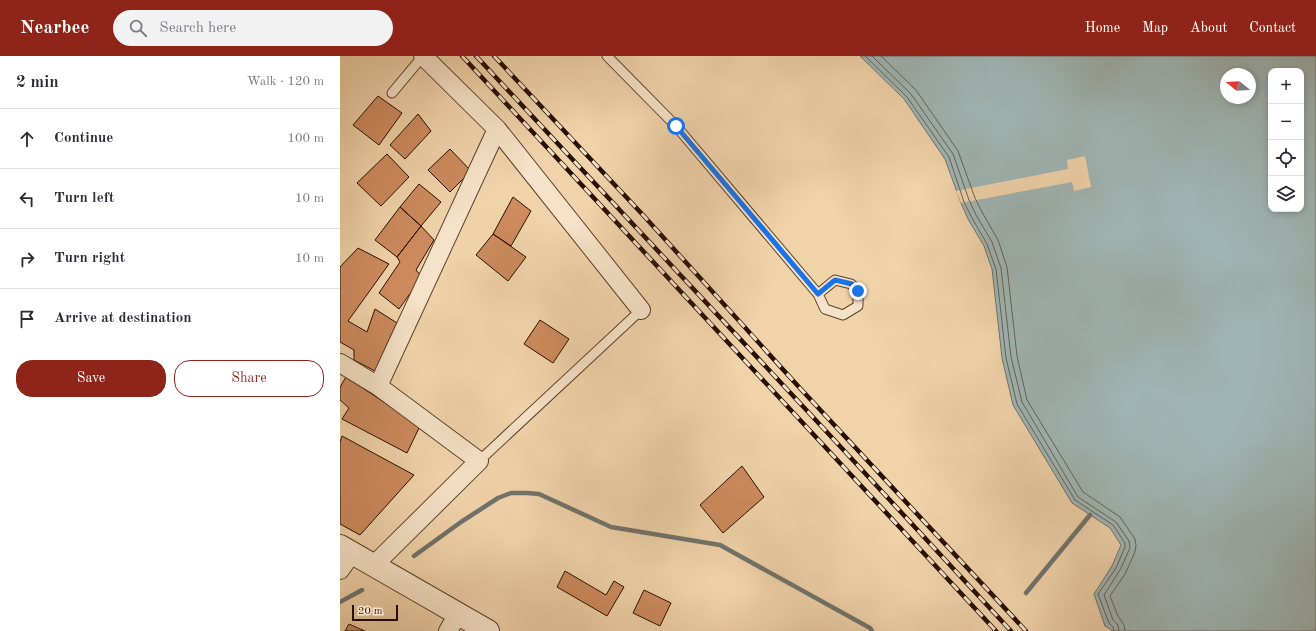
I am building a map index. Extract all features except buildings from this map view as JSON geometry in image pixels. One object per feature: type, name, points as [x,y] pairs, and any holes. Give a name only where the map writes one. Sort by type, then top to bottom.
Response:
[{"type":"street","points":[[423,56],[497,129],[641,310]]},
{"type":"street","points":[[378,386],[497,129]]},
{"type":"street","points":[[340,363],[378,386],[479,461],[374,565]]},
{"type":"street","points":[[340,570],[346,549],[374,565],[453,622],[488,631]]},
{"type":"lane","points":[[392,93],[423,56]]},
{"type":"lane","points":[[607,56],[676,126],[818,294],[825,308],[843,315],[858,306],[858,291],[852,284],[835,280],[818,294]]},
{"type":"lane","points":[[479,461],[641,310]]},
{"type":"water","points":[[860,56],[1316,56],[1316,631],[1113,631],[1105,626],[1094,594],[1112,566],[1121,545],[1110,528],[1072,503],[1013,405],[1002,358],[992,269],[984,246],[968,219],[961,203],[945,159],[904,99]]},
{"type":"pier","points":[[1085,156],[1091,187],[1074,191],[1072,182],[961,203],[956,191],[1068,169],[1067,160]]},
{"type":"waterway","points":[[414,556],[461,522],[498,498],[511,493],[539,494],[611,527],[720,545],[870,628],[872,631]]},
{"type":"waterway","points":[[1026,593],[1090,515]]},
{"type":"waterway","points":[[340,602],[362,590]]},
{"type":"railway","points":[[462,56],[996,631]]},
{"type":"railway","points":[[476,56],[1011,631]]},
{"type":"railway","points":[[494,56],[643,215],[798,386],[1026,631]]},
{"type":"route","points":[[676,126],[818,294],[835,280],[852,284],[858,291]]}]
